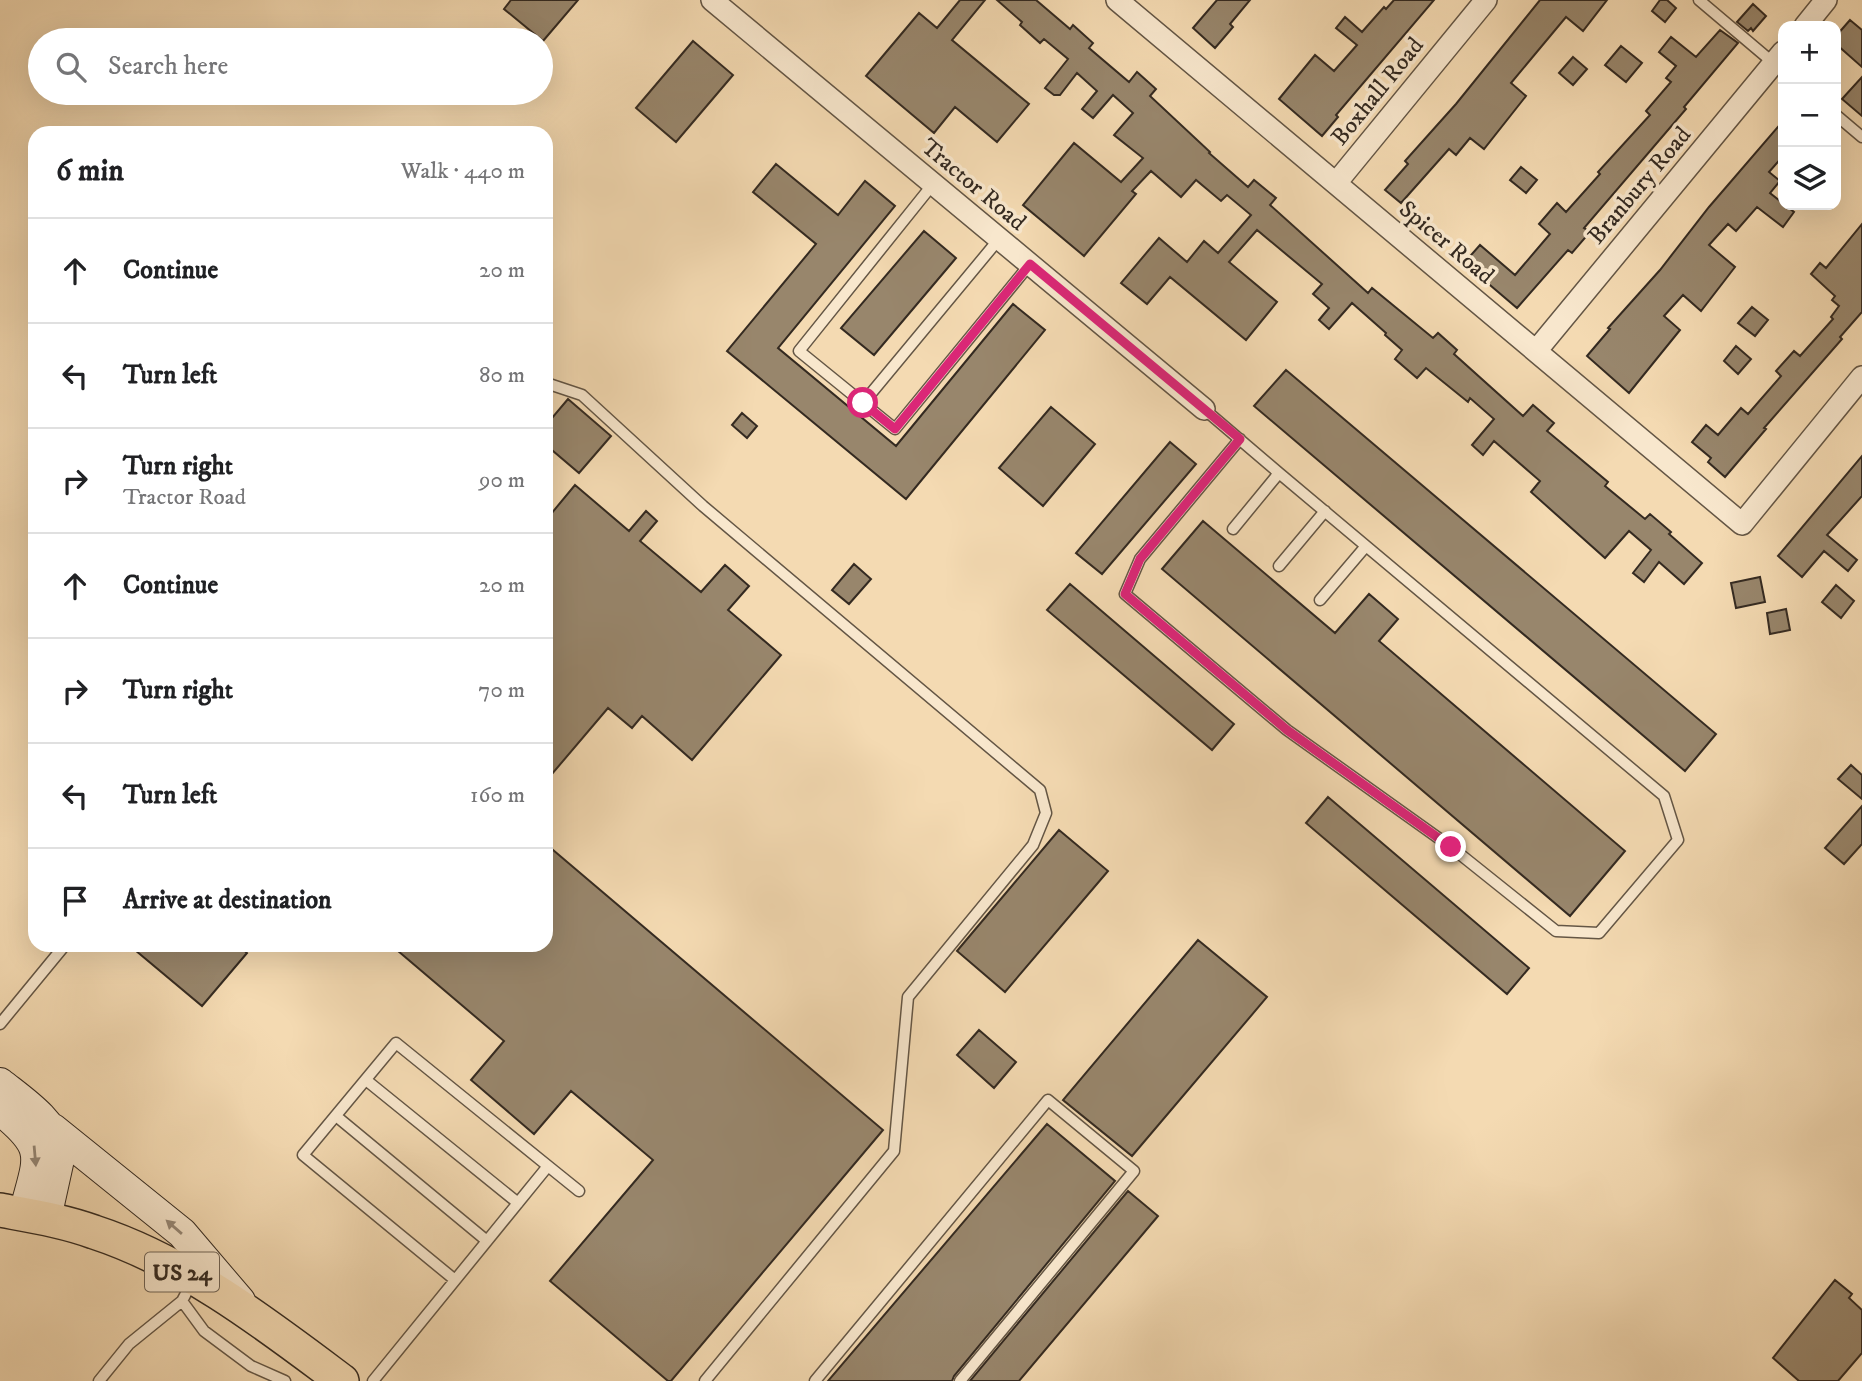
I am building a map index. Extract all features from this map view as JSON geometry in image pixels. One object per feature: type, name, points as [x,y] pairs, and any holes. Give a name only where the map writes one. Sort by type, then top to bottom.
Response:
[{"type":"main road","name":"US 24","points":[[23,1214],[95,1232],[145,1253],[188,1289],[252,1315],[328,1377]]},
{"type":"street","name":"Tractor Road","points":[[712,0],[1204,409]]},
{"type":"street","name":"Spicer Road","points":[[1117,0],[1140,7],[1336,183],[1742,524],[1862,377]]},
{"type":"street","name":"Boxhall Road","points":[[1336,183],[1486,0]]},
{"type":"street","points":[[1809,21],[1826,0]]},
{"type":"street","name":"Branbury Road","points":[[1536,351],[1778,64]]},
{"type":"street","points":[[0,1083],[182,1233],[252,1315]]},
{"type":"street","points":[[0,1110],[28,1135],[36,1150],[36,1165],[23,1214]]},
{"type":"street","points":[[23,1214],[61,1150],[53,1129]]},
{"type":"lane","points":[[1699,0],[1778,60]]},
{"type":"lane","points":[[1841,119],[1862,137]]},
{"type":"lane","points":[[933,184],[799,351],[895,429],[1030,264]]},
{"type":"lane","points":[[863,403],[999,239]]},
{"type":"lane","points":[[553,385],[582,395],[703,506],[1040,790],[1046,813],[1033,845],[908,997],[894,1151],[705,1381]]},
{"type":"lane","points":[[1204,409],[1240,439],[1279,473],[1664,796],[1678,839],[1599,933],[1556,931],[1451,847],[1287,730],[1125,594],[1140,559],[1240,439]]},
{"type":"lane","points":[[1233,528],[1279,473]]},
{"type":"lane","points":[[1279,566],[1325,511]]},
{"type":"lane","points":[[1320,600],[1366,546]]},
{"type":"lane","points":[[0,1024],[59,952]]},
{"type":"lane","points":[[455,1280],[303,1155],[396,1043],[579,1191]]},
{"type":"lane","points":[[366,1080],[518,1202]]},
{"type":"lane","points":[[815,1381],[1048,1100],[1134,1171],[960,1381]]},
{"type":"lane","points":[[336,1116],[487,1241]]},
{"type":"lane","points":[[373,1381],[548,1166]]},
{"type":"lane","points":[[99,1381],[129,1344],[188,1289],[204,1331],[251,1366],[285,1381]]},
{"type":"building","points":[[511,0],[578,0],[553,29],[527,28],[504,9]]},
{"type":"building","points":[[960,0],[985,0],[952,40],[1029,104],[997,142],[955,107],[934,133],[866,76],[919,13],[937,28]]},
{"type":"building","points":[[997,0],[1036,0],[1070,29],[1073,25],[1093,43],[1089,48],[1129,82],[1137,72],[1156,89],[1150,96],[1209,153],[1248,187],[1254,180],[1276,198],[1270,205],[1368,293],[1372,288],[1433,338],[1438,333],[1457,350],[1454,354],[1523,416],[1533,405],[1554,423],[1547,431],[1608,482],[1605,486],[1645,519],[1650,514],[1702,563],[1684,584],[1659,562],[1644,582],[1633,573],[1651,550],[1629,531],[1605,558],[1531,492],[1540,481],[1494,441],[1483,455],[1472,445],[1494,419],[1470,398],[1468,402],[1426,368],[1417,378],[1395,359],[1402,350],[1352,303],[1329,329],[1319,320],[1329,308],[1313,294],[1322,284],[1257,230],[1229,262],[1277,302],[1246,340],[1170,277],[1147,304],[1121,283],[1159,238],[1187,262],[1204,241],[1218,253],[1251,215],[1227,195],[1221,201],[1196,180],[1181,197],[1151,171],[1132,191],[1136,194],[1084,256],[1023,205],[1074,143],[1121,182],[1143,158],[1114,135],[1133,113],[1113,95],[1093,118],[1082,109],[1097,91],[1077,73],[1060,95],[1054,95],[1045,88],[1068,59],[1044,39],[1040,43],[1020,25],[1022,22]]},
{"type":"building","points":[[1217,0],[1250,0],[1230,24],[1233,27],[1215,48],[1193,28]]},
{"type":"building","points":[[1394,0],[1434,0],[1336,115],[1338,117],[1322,136],[1279,99],[1315,55],[1334,71],[1357,45],[1336,28],[1345,17],[1362,32],[1384,7],[1386,9]]},
{"type":"building","points":[[1540,0],[1607,0],[1583,31],[1566,17],[1511,83],[1526,96],[1484,149],[1470,138],[1456,155],[1449,149],[1401,203],[1385,190],[1408,164],[1405,161],[1456,104]]},
{"type":"building","points":[[1660,0],[1667,0],[1676,8],[1665,22],[1652,11]]},
{"type":"building","points":[[1753,4],[1766,16],[1753,31],[1751,28],[1748,31],[1737,22]]},
{"type":"building","points":[[1850,20],[1862,30],[1862,67],[1841,48],[1841,30]]},
{"type":"building","points":[[1720,30],[1738,43],[1684,107],[1686,109],[1584,228],[1590,232],[1572,253],[1568,250],[1517,308],[1464,263],[1480,245],[1515,275],[1550,234],[1539,224],[1557,203],[1566,212],[1650,115],[1646,111],[1671,82],[1666,78],[1676,66],[1659,52],[1671,37],[1696,57]]},
{"type":"building","points":[[693,41],[733,75],[676,142],[636,108]]},
{"type":"building","points":[[1621,46],[1642,63],[1626,82],[1605,65]]},
{"type":"building","points":[[1573,57],[1587,69],[1573,85],[1559,73]]},
{"type":"building","points":[[1862,77],[1862,116],[1842,99]]},
{"type":"building","points":[[1778,127],[1778,162],[1769,172],[1778,179],[1778,183],[1770,193],[1778,199],[1778,210],[1794,212],[1783,227],[1757,207],[1736,231],[1728,224],[1709,245],[1735,267],[1701,311],[1683,295],[1664,316],[1680,330],[1629,393],[1587,356]]},
{"type":"building","points":[[776,164],[838,215],[865,181],[895,206],[778,348],[896,446],[1013,304],[1045,330],[906,499],[727,351],[816,244],[753,192]]},
{"type":"building","points":[[1521,167],[1537,180],[1526,193],[1510,180]]},
{"type":"building","points":[[1862,224],[1862,312],[1725,477],[1708,462],[1711,458],[1692,442],[1706,425],[1718,435],[1741,408],[1748,414],[1781,376],[1776,371],[1794,351],[1800,356],[1833,319],[1831,317],[1839,306],[1832,300],[1835,296],[1811,274],[1820,263],[1826,268]]},
{"type":"building","points":[[924,231],[956,258],[874,355],[841,328]]},
{"type":"building","points":[[1752,307],[1768,320],[1755,336],[1738,323]]},
{"type":"building","points":[[1736,346],[1751,359],[1738,374],[1724,361]]},
{"type":"building","points":[[1286,370],[1716,734],[1685,771],[1254,406]]},
{"type":"building","points":[[568,399],[611,436],[579,473],[553,451],[553,417]]},
{"type":"building","points":[[1051,407],[1095,444],[1043,506],[999,468]]},
{"type":"building","points":[[742,413],[757,426],[747,438],[732,425]]},
{"type":"building","points":[[1170,442],[1196,464],[1102,574],[1076,553]]},
{"type":"building","points":[[1862,456],[1862,496],[1827,535],[1857,560],[1848,571],[1824,551],[1802,577],[1778,556]]},
{"type":"building","points":[[575,485],[629,531],[646,511],[657,521],[640,541],[701,592],[725,565],[749,586],[728,610],[781,655],[692,760],[642,716],[632,728],[608,708],[553,773],[553,512]]},
{"type":"building","points":[[1203,521],[1335,633],[1369,594],[1398,619],[1379,641],[1625,851],[1570,916],[1162,569]]},
{"type":"building","points":[[854,564],[871,579],[849,604],[832,590]]},
{"type":"building","points":[[1760,577],[1765,602],[1736,608],[1731,583]]},
{"type":"building","points":[[1070,584],[1234,724],[1212,750],[1047,610]]},
{"type":"building","points":[[1836,585],[1854,601],[1841,618],[1822,602]]},
{"type":"building","points":[[1786,609],[1790,630],[1770,634],[1767,613]]},
{"type":"building","points":[[1851,765],[1862,775],[1862,799],[1838,779]]},
{"type":"building","points":[[1328,797],[1529,968],[1507,994],[1306,823]]},
{"type":"building","points":[[1862,806],[1862,844],[1844,864],[1825,848]]},
{"type":"building","points":[[1059,830],[1108,871],[1005,992],[957,951]]},
{"type":"building","points":[[553,850],[883,1130],[671,1381],[668,1381],[550,1281],[653,1160],[571,1091],[534,1134],[471,1080],[504,1041],[399,952],[553,952]]},
{"type":"building","points":[[1198,940],[1267,997],[1132,1156],[1063,1100]]},
{"type":"building","points":[[137,952],[246,952],[202,1006]]},
{"type":"building","points":[[979,1030],[1016,1062],[994,1088],[957,1055]]},
{"type":"building","points":[[1047,1124],[1115,1181],[952,1381],[828,1381]]},
{"type":"building","points":[[1128,1191],[1158,1216],[1019,1381],[970,1381]]},
{"type":"building","points":[[1835,1280],[1852,1294],[1849,1298],[1862,1310],[1862,1353],[1838,1381],[1799,1381],[1773,1358]]},
{"type":"route","points":[[863,403],[895,429],[1030,264],[1240,439],[1140,559],[1125,594],[1287,730],[1451,847]]}]
